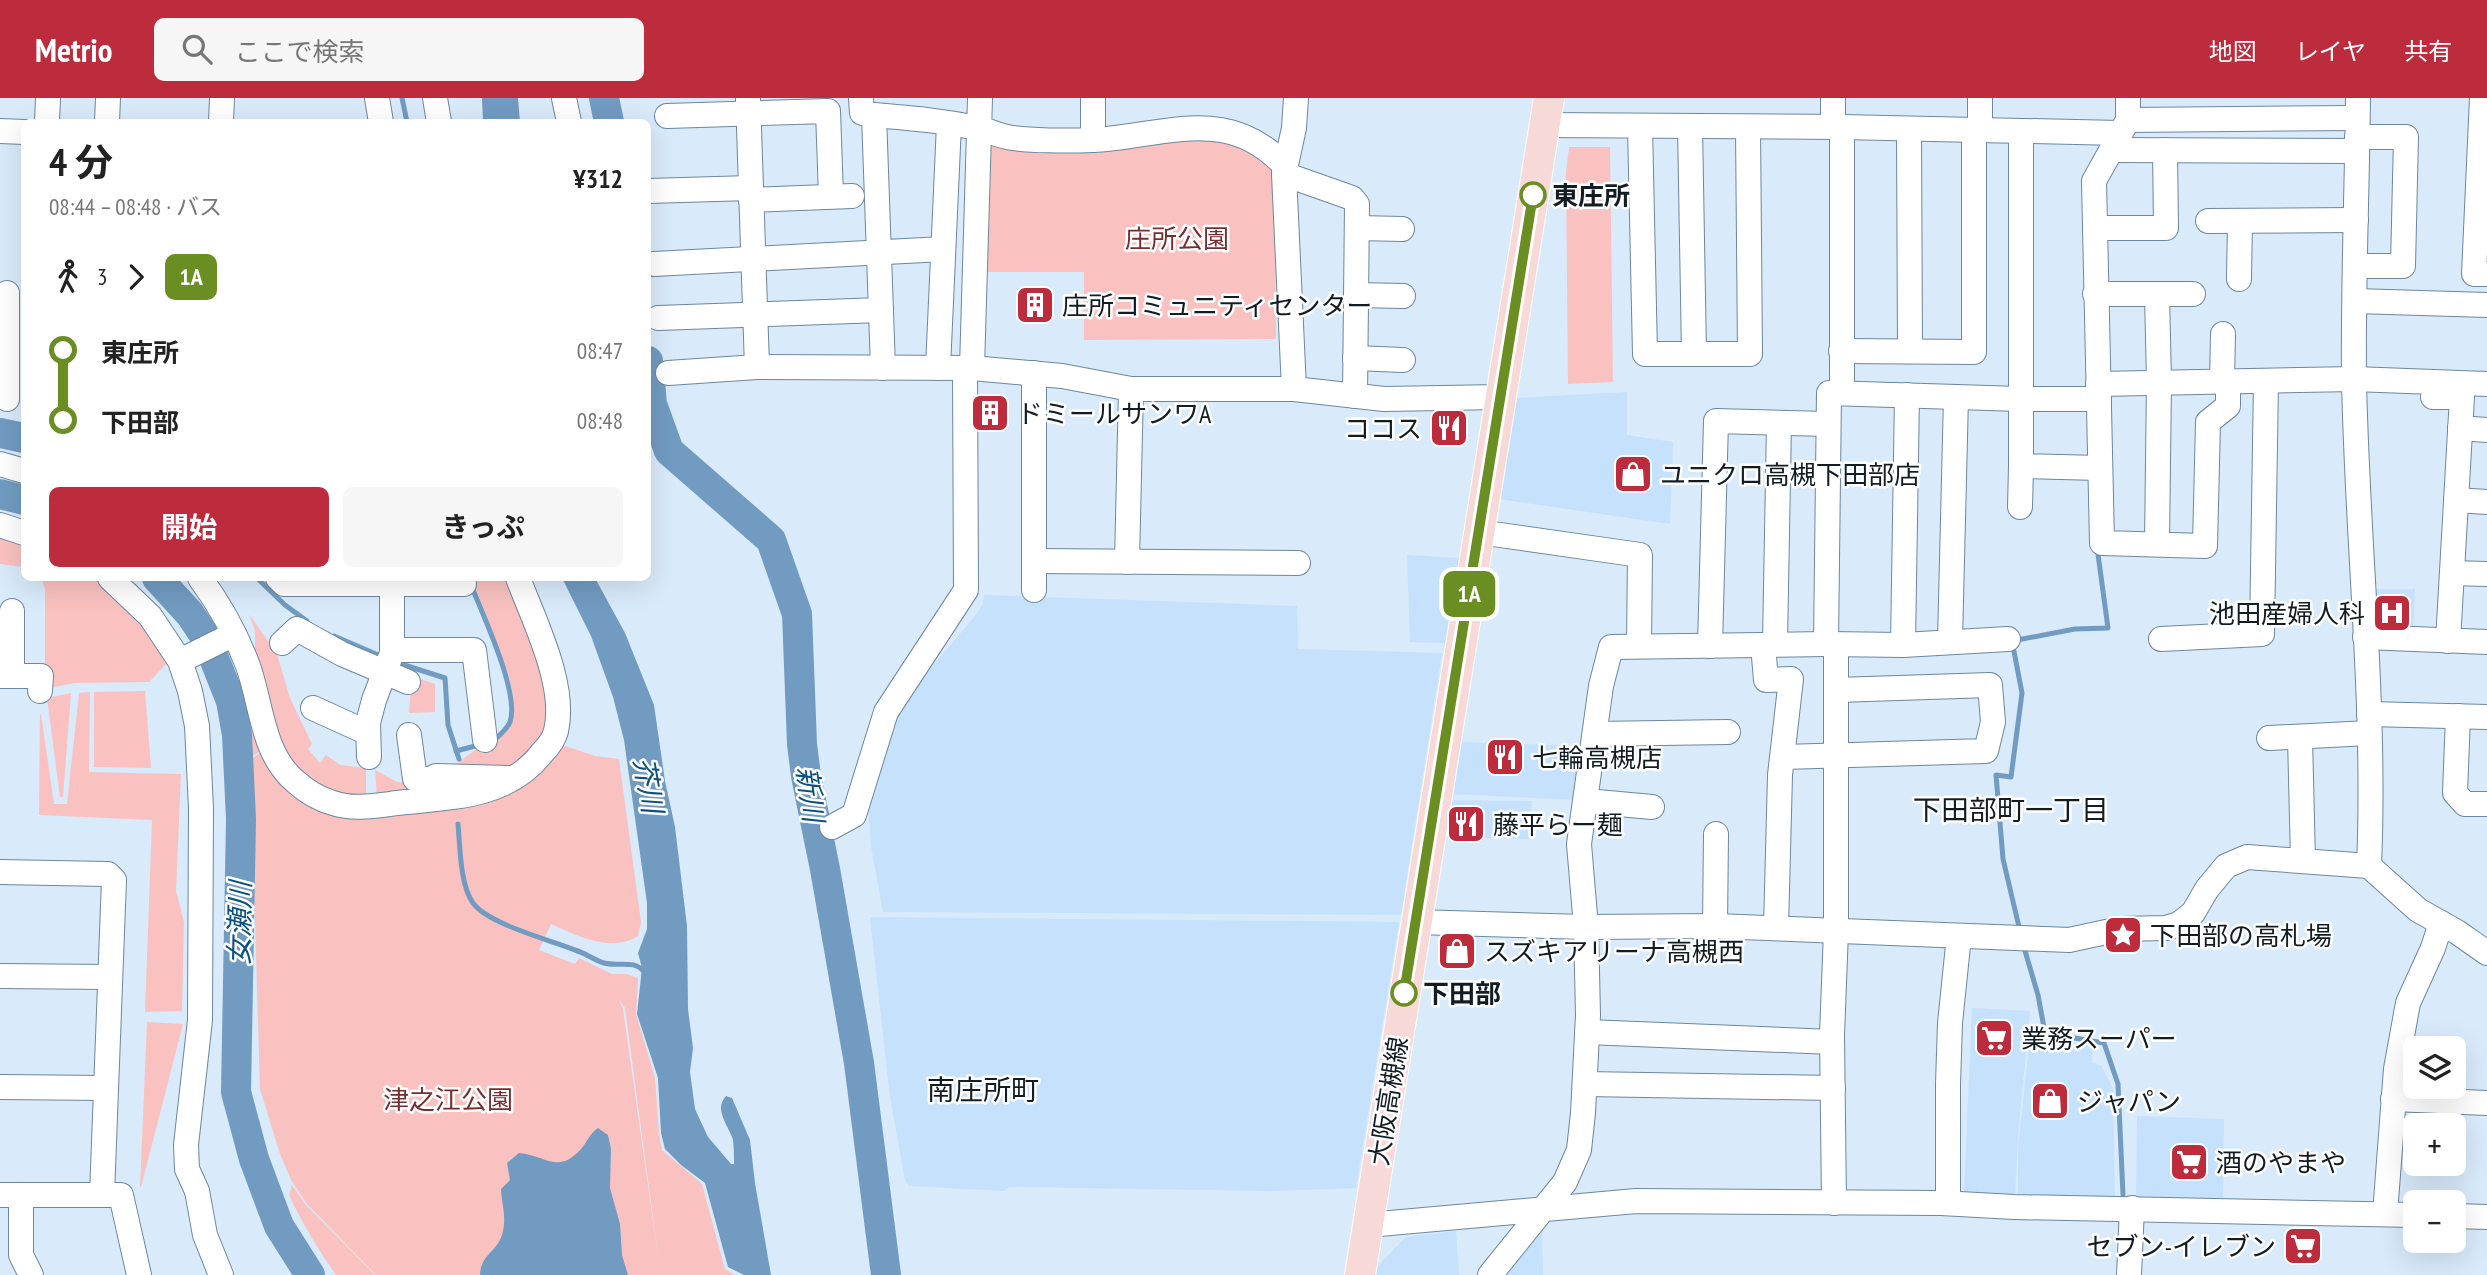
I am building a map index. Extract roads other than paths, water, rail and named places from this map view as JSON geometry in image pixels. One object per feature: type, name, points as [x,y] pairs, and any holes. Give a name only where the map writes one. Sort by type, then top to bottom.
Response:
[{"type":"main road","name":"大阪高槻線","points":[[1360,1275],[1546,112]]},
{"type":"street","points":[[47,119],[48,98]]},
{"type":"street","points":[[107,119],[108,98]]},
{"type":"street","points":[[222,98],[222,119]]},
{"type":"street","points":[[377,98],[380,119]]},
{"type":"street","points":[[435,98],[438,119]]},
{"type":"street","points":[[564,98],[568,119]]},
{"type":"street","points":[[832,827],[854,815],[886,712],[966,590],[969,368],[980,98]]},
{"type":"street","points":[[1093,98],[1093,140]]},
{"type":"street","points":[[1294,389],[1284,170],[1292,136],[1296,98]]},
{"type":"street","points":[[1833,98],[1837,127],[1842,393]]},
{"type":"street","points":[[1841,351],[1974,352],[1977,130],[1980,98]]},
{"type":"street","points":[[2482,98],[2484,133],[2474,274],[2487,274]]},
{"type":"street","points":[[651,191],[841,196],[828,111],[811,105],[749,106],[667,116]]},
{"type":"street","points":[[749,106],[757,368]]},
{"type":"street","points":[[883,368],[879,251],[868,106],[903,108],[949,124],[1009,137],[1093,140],[1200,129],[1219,130],[1255,142],[1271,152],[1284,170],[1352,198],[1357,204],[1358,228],[1355,396]]},
{"type":"street","points":[[1546,112],[1640,126],[2021,131],[2122,125],[2357,126],[2406,137],[2403,266],[2356,266]]},
{"type":"street","points":[[938,368],[949,124]]},
{"type":"street","points":[[2122,125],[2165,150],[2357,126]]},
{"type":"street","points":[[2122,125],[2094,181],[2102,543],[2206,546],[2208,422],[2228,406],[2223,334]]},
{"type":"street","points":[[1640,126],[1645,354],[1750,354],[1748,127]]},
{"type":"street","points":[[2357,126],[2355,388],[2369,723],[2369,866]]},
{"type":"street","points":[[1690,127],[1694,354]]},
{"type":"street","points":[[1909,129],[1910,351]]},
{"type":"street","points":[[0,131],[21,132]]},
{"type":"street","points":[[2020,508],[2021,131]]},
{"type":"street","points":[[2095,229],[2166,228],[2165,150]]},
{"type":"street","points":[[2208,221],[2356,220]]},
{"type":"street","points":[[2239,279],[2240,221]]},
{"type":"street","points":[[1358,228],[1402,229]]},
{"type":"street","points":[[654,264],[943,249]]},
{"type":"street","points":[[2095,293],[2193,293]]},
{"type":"street","points":[[2157,293],[2157,544]]},
{"type":"street","points":[[10,294],[11,399]]},
{"type":"street","points":[[1356,295],[1402,296]]},
{"type":"street","points":[[2355,301],[2487,305]]},
{"type":"street","points":[[658,318],[881,310]]},
{"type":"street","points":[[1355,358],[1403,360]]},
{"type":"street","points":[[668,373],[757,368],[969,368],[1062,376],[1131,389],[1294,389],[1384,399],[1500,397]]},
{"type":"street","points":[[1034,373],[1034,590]]},
{"type":"street","points":[[2161,639],[2262,634],[2266,381]]},
{"type":"street","points":[[1834,1203],[1832,1042],[1836,931],[1837,690],[1831,644],[1829,393],[2020,399],[2159,382],[2266,381],[2462,397],[2448,640]]},
{"type":"street","points":[[2355,388],[2487,384]]},
{"type":"street","points":[[1127,562],[1131,389]]},
{"type":"street","points":[[1903,645],[1907,395]]},
{"type":"street","points":[[1950,641],[1956,397]]},
{"type":"street","points":[[1710,646],[1716,421],[1828,424]]},
{"type":"street","points":[[1776,928],[1780,775],[1791,679],[1766,680],[1779,423]]},
{"type":"street","points":[[2460,428],[2487,430]]},
{"type":"street","points":[[0,464],[21,470]]},
{"type":"street","points":[[2021,466],[2099,468]]},
{"type":"street","points":[[2456,500],[2487,502]]},
{"type":"street","points":[[0,525],[21,532]]},
{"type":"street","points":[[1479,532],[1640,555],[1639,646]]},
{"type":"street","points":[[1036,561],[1298,564]]},
{"type":"street","points":[[2452,573],[2487,574]]},
{"type":"street","points":[[113,581],[150,616],[184,659],[197,726],[201,808],[200,1020],[186,1145],[187,1169],[197,1191],[205,1235],[221,1275]]},
{"type":"street","points":[[202,581],[213,595],[248,667],[273,753],[290,778],[314,795],[343,805],[373,806],[493,789],[514,779],[530,767],[549,746],[556,733],[556,695],[551,670],[519,581]]},
{"type":"street","points":[[281,581],[284,584],[392,584],[420,581],[464,584]]},
{"type":"street","points":[[313,708],[368,745],[368,723],[374,700],[393,665],[392,584]]},
{"type":"street","points":[[12,611],[6,676],[41,676],[40,691]]},
{"type":"street","points":[[282,643],[297,628],[342,654],[393,665],[474,650],[485,740]]},
{"type":"street","points":[[184,659],[233,634]]},
{"type":"street","points":[[2365,636],[2487,642]]},
{"type":"street","points":[[1490,1275],[1565,1182],[1579,1150],[1587,1032],[1586,926],[1579,844],[1601,685],[1611,647],[1903,645],[2008,639]]},
{"type":"street","points":[[1783,757],[1986,751],[1993,722],[1990,685],[1837,690]]},
{"type":"street","points":[[2458,716],[2455,793],[2465,804],[2487,804]]},
{"type":"street","points":[[2269,738],[2300,737],[2369,723],[2458,716],[2487,717]]},
{"type":"street","points":[[1595,734],[1728,732]]},
{"type":"street","points":[[409,735],[415,779],[431,779],[436,776],[500,776],[514,779]]},
{"type":"street","points":[[2300,737],[2303,862]]},
{"type":"street","points":[[1586,801],[1652,807]]},
{"type":"street","points":[[1715,926],[1716,834]]},
{"type":"street","points":[[1415,922],[1715,926],[2069,940],[2120,929],[2166,928],[2179,924],[2193,913],[2207,889],[2226,866],[2246,858],[2369,866],[2418,911],[2487,953]]},
{"type":"street","points":[[0,872],[108,874],[114,880],[102,1195]]},
{"type":"street","points":[[2385,1214],[2396,1069],[2408,1003],[2433,948],[2441,923]]},
{"type":"street","points":[[1948,1203],[1949,1047],[1959,936]]},
{"type":"street","points":[[0,976],[110,977]]},
{"type":"street","points":[[1587,1032],[1832,1042]]},
{"type":"street","points":[[1585,1084],[1833,1088]]},
{"type":"street","points":[[0,1087],[106,1088]]},
{"type":"street","points":[[2393,1099],[2487,1103]]},
{"type":"street","points":[[31,1275],[21,1255],[10,1195],[121,1195],[139,1275]]},
{"type":"street","points":[[1368,1224],[1636,1201],[1948,1203],[2014,1207],[2403,1215]]},
{"type":"street","points":[[2129,1275],[2132,1208]]},
{"type":"street","points":[[2466,1216],[2487,1217]]},
{"type":"water","points":[[482,98],[518,98],[520,119],[483,119]]},
{"type":"water","name":"芥川","points":[[564,581],[597,581],[625,633],[654,705],[675,827],[687,926],[688,1009],[693,1048],[690,1072],[695,1109],[708,1137],[731,1164],[734,1164],[733,1140],[721,1112],[722,1101],[726,1096],[732,1098],[750,1140],[771,1275],[744,1275],[728,1267],[705,1183],[665,1149],[661,1133],[658,1078],[637,1014],[642,968],[638,953],[647,929],[647,903],[624,740],[613,697],[591,636]]},
{"type":"water","points":[[598,1128],[608,1135],[611,1149],[610,1188],[620,1224],[622,1255],[628,1275],[480,1275],[483,1262],[502,1235],[504,1217],[501,1189],[510,1180],[507,1163],[519,1153],[551,1162],[565,1161],[581,1149]]},
{"type":"waterway","points":[[402,98],[406,119]]},
{"type":"waterway","name":"新川","points":[[604,98],[608,119]]},
{"type":"waterway","name":"新川","points":[[651,393],[652,404],[669,451],[771,540],[797,614],[802,744],[806,776],[859,1063],[886,1275]]},
{"type":"waterway","points":[[0,433],[21,437]]},
{"type":"waterway","name":"女瀬川","points":[[0,494],[21,499]]},
{"type":"waterway","points":[[2020,931],[2003,859],[1996,775],[2011,777],[2022,693],[2012,641],[2075,629],[2108,628],[2097,547]]},
{"type":"waterway","name":"女瀬川","points":[[160,581],[190,614],[206,638],[231,701],[237,735],[241,819],[236,1092],[254,1159],[279,1226],[310,1275]]},
{"type":"waterway","points":[[260,581],[285,605],[307,621]]},
{"type":"waterway","points":[[472,587],[499,654],[510,693],[510,722],[492,742]]},
{"type":"waterway","points":[[334,636],[383,657]]},
{"type":"waterway","points":[[395,662],[445,678],[448,725],[459,759]]},
{"type":"waterway","points":[[456,751],[479,745]]},
{"type":"waterway","points":[[458,824],[465,886],[473,903],[481,911],[505,924],[579,951],[600,962],[631,964],[644,972]]},
{"type":"waterway","points":[[2023,944],[2038,995],[2045,1033],[2104,1043],[2118,1084],[2123,1195]]},
{"type":"place","name":"東庄所","points":[[1533,195]]},
{"type":"place","name":"庄所コミュニティセンター","points":[[1035,305]]},
{"type":"place","name":"ドミールサンワA","points":[[990,413]]},
{"type":"place","name":"ココス","points":[[1449,428]]},
{"type":"place","name":"ユニクロ高槻下田部店","points":[[1633,474]]},
{"type":"place","name":"池田産婦人科","points":[[2392,613]]},
{"type":"place","name":"七輪高槻店","points":[[1505,757]]},
{"type":"place","name":"藤平らー麺","points":[[1466,824]]},
{"type":"place","name":"下田部の高札場","points":[[2123,935]]},
{"type":"place","name":"スズキアリーナ高槻西","points":[[1457,951]]},
{"type":"place","name":"下田部","points":[[1404,993]]},
{"type":"place","name":"業務スーパー","points":[[1994,1038]]},
{"type":"place","name":"ジャパン","points":[[2050,1101]]},
{"type":"place","name":"酒のやまや","points":[[2189,1162]]},
{"type":"place","name":"セブン-イレブン","points":[[2303,1246]]},
{"type":"district","name":"下田部町一丁目","points":[[2011,809]]},
{"type":"district","name":"南庄所町","points":[[983,1089]]},
{"type":"park label","name":"庄所公園","points":[[1177,238]]},
{"type":"park label","name":"津之江公園","points":[[448,1099]]}]
